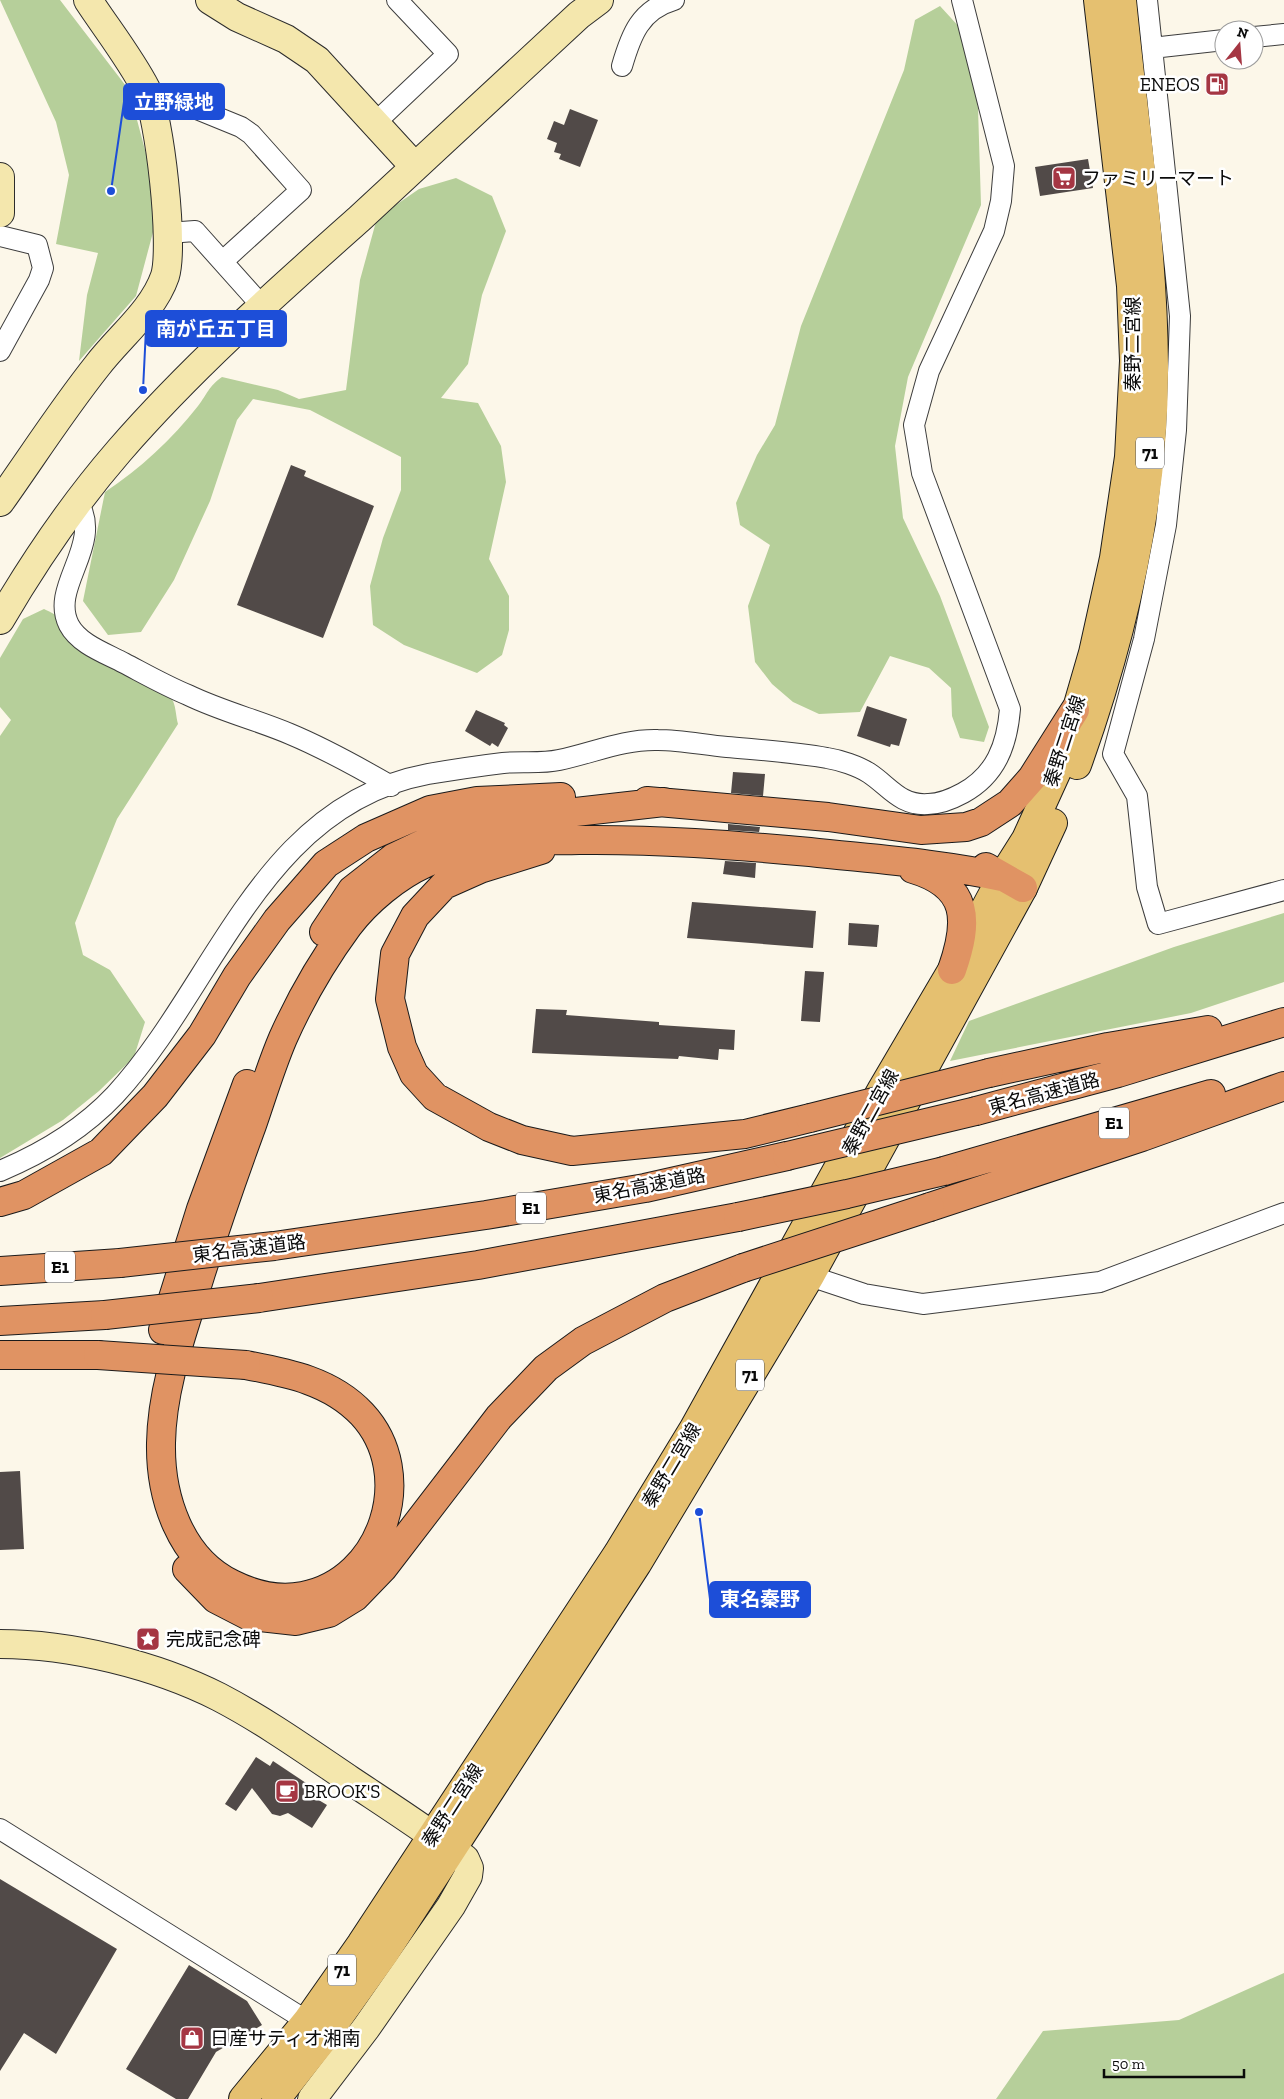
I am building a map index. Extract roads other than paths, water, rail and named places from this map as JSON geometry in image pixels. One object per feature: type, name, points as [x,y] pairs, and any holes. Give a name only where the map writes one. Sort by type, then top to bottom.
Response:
[{"type":"highway","points":[[0,1202],[24,1195],[101,1152],[155,1096],[202,1035],[237,976],[277,920],[326,864],[366,838],[402,820],[430,810],[476,801],[568,798],[664,802],[828,817],[921,830],[951,830],[981,822],[997,814],[1022,791],[1046,758],[1075,710]]},
{"type":"highway","points":[[664,802],[496,820],[473,825],[435,838],[393,858],[352,890],[307,956],[270,1030],[238,1107],[201,1209],[158,1346],[148,1395],[141,1446],[148,1498],[163,1536],[187,1569],[216,1599],[249,1616],[296,1621],[329,1613],[354,1596],[383,1568],[499,1417],[546,1368],[583,1341],[665,1298],[743,1268],[1142,1137],[1284,1086]]},
{"type":"highway","points":[[828,817],[867,826],[955,853],[1012,882]]},
{"type":"highway","points":[[574,840],[480,869],[444,885],[415,916],[395,954],[390,999],[402,1047],[414,1074],[435,1097],[490,1127],[522,1140],[572,1151],[745,1134],[989,1073],[1108,1047],[1284,1018]]},
{"type":"highway","points":[[0,1355],[98,1355],[246,1365],[288,1373],[331,1390],[360,1412],[374,1429],[389,1471],[390,1493],[381,1535],[368,1553],[349,1573],[328,1588],[308,1596],[285,1599],[261,1596],[220,1578],[186,1543],[173,1518],[165,1493],[160,1444],[170,1372],[219,1219],[284,1038],[319,970],[350,923],[383,891],[420,865],[462,847],[506,842],[640,840],[734,845],[956,867],[1012,882]]},
{"type":"highway","points":[[878,859],[932,875],[950,889],[961,907],[964,926],[962,941],[952,970]]},
{"type":"highway","name":"東名高速道路","points":[[0,1271],[120,1263],[274,1246],[486,1215],[645,1188],[976,1111],[1118,1073],[1284,1022]]},
{"type":"highway","name":"E1","points":[[0,1321],[105,1315],[259,1298],[478,1265],[738,1217],[944,1171],[1284,1073]]},
{"type":"main road","name":"秦野二宮線","points":[[243,2099],[307,2021],[443,1842],[637,1564],[810,1276],[1012,882],[1026,839],[1062,760],[1093,652],[1114,558],[1129,457],[1134,361],[1131,286],[1098,0]]},
{"type":"main road","name":"秦野二宮線","points":[[276,2099],[321,2042],[381,1958],[443,1842],[689,1437],[877,1097],[952,970],[1012,882],[1065,798],[1102,695],[1136,562],[1151,448],[1154,366],[1152,290],[1122,0]]},
{"type":"street","points":[[0,502],[77,392],[111,348],[152,302],[164,276],[168,258],[168,232],[154,110],[146,88],[88,0]]},
{"type":"street","points":[[210,0],[237,17],[286,39],[317,60],[416,167]]},
{"type":"street","points":[[376,122],[448,54],[397,0]]},
{"type":"street","points":[[0,620],[46,546],[78,502],[119,451],[179,386],[262,306],[416,167],[504,83],[599,0]]},
{"type":"street","points":[[622,66],[631,36],[646,15],[674,0]]},
{"type":"street","points":[[0,1171],[29,1159],[68,1136],[114,1096],[155,1045],[237,918],[280,862],[329,816],[371,793],[424,775],[503,763],[557,761],[626,742],[658,740],[832,758],[868,772],[898,798],[925,805],[948,801],[974,787],[992,771],[1002,752],[1008,729],[1010,709],[922,473],[914,425],[929,371],[994,231],[1001,200],[1004,166],[962,0]]},
{"type":"street","points":[[1147,0],[1180,316],[1176,430],[1166,525],[1144,639],[1113,754],[1137,796],[1147,887],[1158,924],[1284,890]]},
{"type":"street","points":[[1264,36],[1284,34]]},
{"type":"street","points":[[1152,48],[1214,41]]},
{"type":"street","points":[[154,110],[192,107],[242,127],[251,134],[301,190],[222,262]]},
{"type":"street","points":[[0,177],[0,214]]},
{"type":"street","points":[[168,232],[196,231],[262,306]]},
{"type":"street","points":[[0,236],[37,245],[43,268],[39,280],[0,351]]},
{"type":"street","points":[[78,502],[84,512],[86,533],[65,597],[67,621],[74,634],[97,649],[188,696],[288,733],[335,754],[392,786]]},
{"type":"street","points":[[810,1276],[864,1294],[923,1304],[1100,1282],[1284,1213]]},
{"type":"street","points":[[0,1644],[54,1649],[106,1658],[170,1676],[218,1697],[273,1728],[466,1859],[469,1868],[466,1883],[366,2028],[312,2099]]},
{"type":"street","points":[[0,1829],[307,2021]]},
{"type":"place","name":"ENEOS","points":[[1217,84]]},
{"type":"place","name":"ファミリーマート","points":[[1064,178]]},
{"type":"place","name":"立野緑地","points":[[111,191]]},
{"type":"place","name":"南が丘五丁目","points":[[143,390]]},
{"type":"place","name":"東名秦野","points":[[699,1512]]},
{"type":"place","name":"完成記念碑","points":[[148,1639]]},
{"type":"place","name":"BROOK'S","points":[[287,1791]]},
{"type":"place","name":"日産サティオ湘南","points":[[192,2038]]}]
